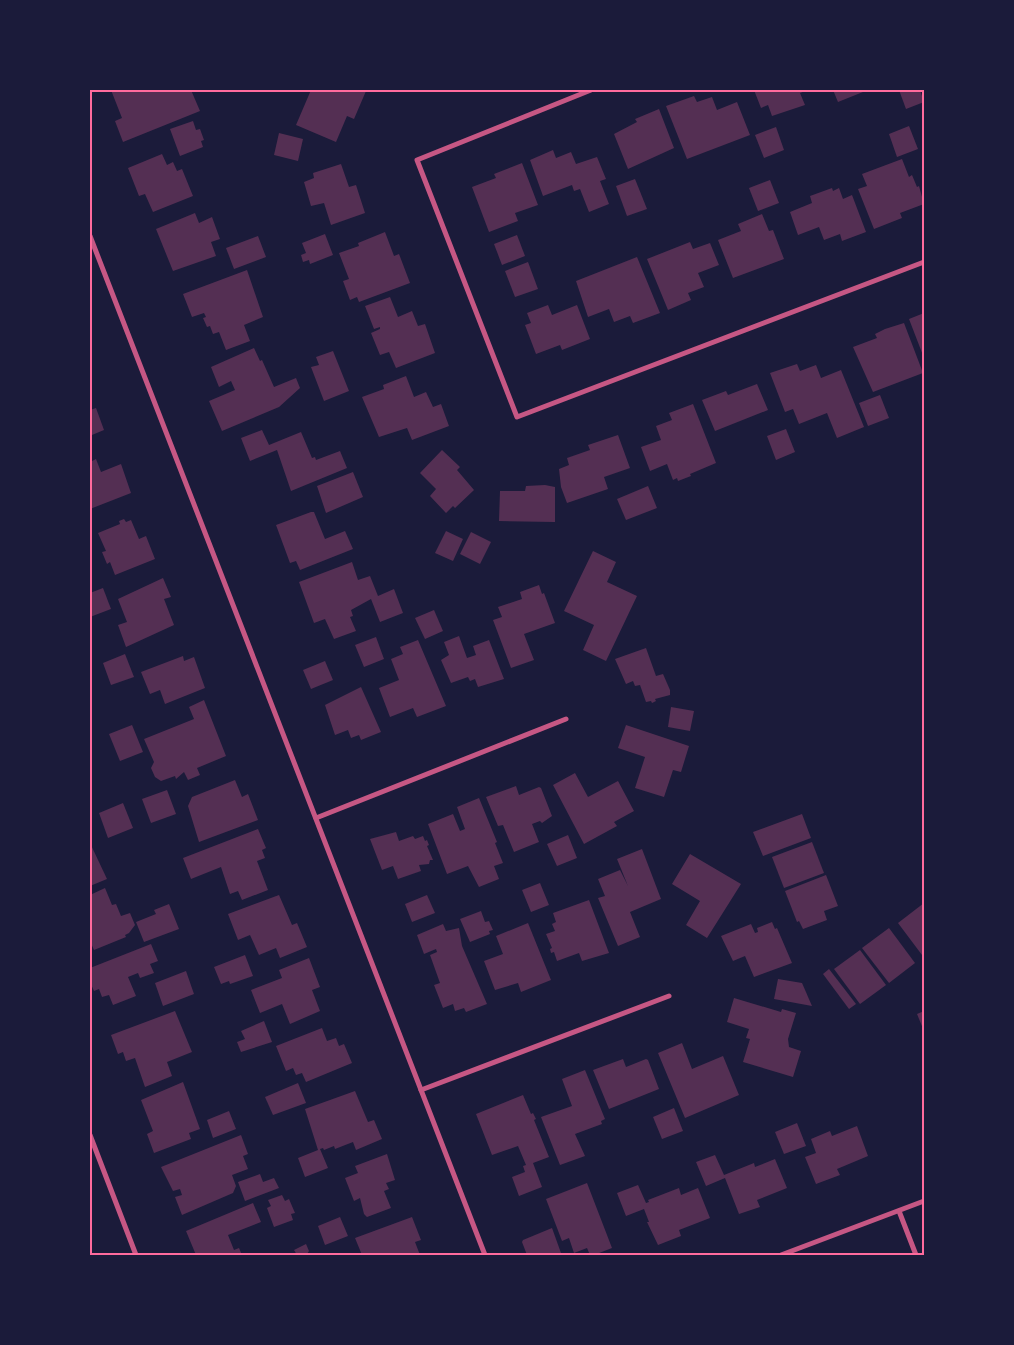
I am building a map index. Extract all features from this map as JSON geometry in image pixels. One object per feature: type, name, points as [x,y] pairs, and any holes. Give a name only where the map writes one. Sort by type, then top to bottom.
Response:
[{"type":"street","points":[[591,90],[417,160],[517,417],[924,262]]},
{"type":"street","points":[[90,236],[485,1255]]},
{"type":"street","points":[[316,818],[566,719]]},
{"type":"street","points":[[421,1090],[669,996]]},
{"type":"street","points":[[90,1135],[136,1255]]},
{"type":"street","points":[[782,1255],[924,1201]]},
{"type":"street","points":[[899,1211],[916,1255]]},
{"type":"building","points":[[111,90],[191,90],[200,111],[123,142],[115,121],[122,118]]},
{"type":"building","points":[[311,90],[366,91],[354,119],[347,116],[336,142],[296,125]]},
{"type":"building","points":[[754,90],[808,90],[800,93],[805,105],[772,116],[768,105],[761,108]]},
{"type":"building","points":[[833,90],[868,90],[838,102]]},
{"type":"building","points":[[899,90],[920,90],[924,102],[906,109]]},
{"type":"building","points":[[694,96],[697,102],[712,97],[717,110],[737,102],[750,135],[687,159],[666,106]]},
{"type":"building","points":[[659,109],[674,148],[628,169],[614,134],[637,122],[635,119]]},
{"type":"building","points":[[193,121],[196,130],[200,129],[204,140],[201,141],[203,147],[180,156],[170,129]]},
{"type":"building","points":[[909,126],[918,149],[897,157],[889,134]]},
{"type":"building","points":[[776,127],[784,150],[764,158],[755,135]]},
{"type":"building","points":[[279,133],[303,139],[298,161],[274,155]]},
{"type":"building","points":[[553,150],[556,158],[571,152],[576,164],[597,157],[606,179],[600,181],[609,204],[589,212],[580,189],[574,191],[572,185],[543,196],[530,160]]},
{"type":"building","points":[[162,154],[167,165],[173,162],[177,171],[182,169],[193,196],[153,212],[145,194],[139,196],[128,168]]},
{"type":"building","points":[[902,159],[909,177],[912,175],[917,187],[919,186],[924,204],[900,213],[902,218],[874,229],[858,189],[867,186],[862,174]]},
{"type":"building","points":[[522,163],[538,205],[515,213],[518,221],[489,232],[472,187],[496,178],[494,174]]},
{"type":"building","points":[[341,164],[349,187],[356,185],[365,213],[331,225],[324,203],[311,206],[304,182],[314,178],[313,173]]},
{"type":"building","points":[[635,179],[647,209],[627,216],[616,186]]},
{"type":"building","points":[[770,180],[779,203],[758,211],[749,188]]},
{"type":"building","points":[[832,188],[833,191],[839,188],[843,199],[852,195],[866,232],[842,241],[840,234],[824,240],[819,227],[798,235],[790,212],[812,203],[810,196]]},
{"type":"building","points":[[195,213],[199,223],[212,217],[220,239],[211,242],[216,256],[173,271],[156,229]]},
{"type":"building","points":[[762,214],[769,231],[773,230],[784,259],[733,278],[718,240],[741,231],[738,224]]},
{"type":"building","points":[[385,232],[394,256],[399,254],[410,283],[359,302],[357,297],[350,300],[343,281],[349,279],[339,253],[359,246],[358,243]]},
{"type":"building","points":[[325,234],[333,255],[310,264],[309,260],[303,262],[301,255],[306,253],[302,243]]},
{"type":"building","points":[[517,235],[525,256],[502,265],[494,244]]},
{"type":"building","points":[[258,236],[266,257],[234,269],[226,248]]},
{"type":"building","points":[[690,242],[693,249],[710,243],[719,265],[698,273],[704,287],[688,293],[691,300],[668,310],[647,259]]},
{"type":"building","points":[[637,257],[660,313],[633,323],[630,316],[614,322],[609,309],[588,317],[576,281]]},
{"type":"building","points":[[528,262],[538,289],[515,297],[505,271]]},
{"type":"building","points":[[247,270],[263,317],[244,325],[250,341],[226,350],[219,332],[213,334],[210,326],[207,327],[203,318],[206,317],[204,313],[192,317],[183,294]]},
{"type":"building","points":[[390,297],[398,317],[412,311],[418,326],[425,324],[435,353],[396,368],[389,352],[380,355],[371,333],[380,329],[380,327],[374,329],[365,306]]},
{"type":"building","points":[[548,305],[552,315],[577,305],[590,339],[562,350],[560,345],[536,354],[525,325],[531,323],[527,313]]},
{"type":"building","points":[[924,313],[924,358],[909,319]]},
{"type":"building","points":[[904,323],[923,373],[873,392],[853,347],[877,338],[875,334],[885,329]]},
{"type":"building","points":[[254,348],[260,361],[262,360],[274,387],[296,378],[300,388],[279,407],[222,431],[209,401],[235,390],[231,381],[219,387],[211,367]]},
{"type":"building","points":[[333,351],[349,391],[324,401],[311,367],[319,365],[316,357]]},
{"type":"building","points":[[797,364],[800,371],[816,365],[821,378],[841,370],[864,427],[837,438],[827,413],[799,424],[793,409],[785,412],[770,373]]},
{"type":"building","points":[[406,376],[414,397],[426,392],[433,407],[441,404],[449,426],[412,440],[407,428],[379,437],[362,397],[384,389],[383,385]]},
{"type":"building","points":[[757,384],[768,410],[715,431],[702,400],[726,391],[728,395]]},
{"type":"building","points":[[880,395],[889,418],[868,426],[859,403]]},
{"type":"building","points":[[693,404],[716,463],[678,481],[677,478],[673,480],[667,464],[650,471],[641,447],[661,440],[656,426],[672,420],[669,413]]},
{"type":"building","points":[[96,408],[104,430],[92,435],[90,410]]},
{"type":"building","points":[[786,429],[795,452],[776,460],[767,436]]},
{"type":"building","points":[[262,430],[269,445],[301,432],[312,458],[315,457],[316,460],[340,451],[347,468],[291,491],[277,450],[250,461],[241,438]]},
{"type":"building","points":[[618,435],[630,468],[604,477],[608,489],[567,503],[561,487],[559,469],[569,465],[567,458],[590,450],[588,445]]},
{"type":"building","points":[[442,450],[460,467],[457,470],[474,490],[455,508],[453,506],[446,513],[430,496],[436,489],[420,473]]},
{"type":"building","points":[[96,459],[101,472],[121,464],[131,493],[90,509],[90,462]]},
{"type":"building","points":[[353,472],[363,497],[326,513],[317,486]]},
{"type":"building","points":[[545,485],[555,487],[555,522],[499,521],[500,491],[525,491],[526,486]]},
{"type":"building","points":[[648,486],[657,508],[626,520],[617,499]]},
{"type":"building","points":[[314,512],[325,539],[345,531],[353,549],[300,570],[296,561],[290,563],[276,525]]},
{"type":"building","points":[[124,519],[126,522],[131,520],[139,539],[146,536],[155,559],[115,575],[110,562],[107,564],[102,552],[106,551],[98,533],[120,524],[119,521]]},
{"type":"building","points":[[446,531],[463,539],[453,561],[435,553]]},
{"type":"building","points":[[471,532],[491,542],[480,564],[460,554]]},
{"type":"building","points":[[593,551],[616,562],[607,582],[637,596],[606,661],[583,650],[594,625],[564,611]]},
{"type":"building","points":[[352,562],[358,580],[370,576],[378,596],[394,589],[403,613],[380,622],[371,599],[351,610],[353,616],[350,617],[356,631],[334,639],[325,619],[314,623],[299,582]]},
{"type":"building","points":[[163,578],[171,597],[164,599],[174,625],[126,647],[118,625],[127,622],[118,599]]},
{"type":"building","points":[[539,585],[542,594],[544,593],[555,623],[524,634],[534,660],[511,668],[493,620],[502,617],[498,607],[522,599],[520,592]]},
{"type":"building","points":[[103,588],[111,609],[90,617],[90,593]]},
{"type":"building","points":[[434,610],[443,631],[425,639],[415,618]]},
{"type":"building","points":[[459,636],[467,658],[476,655],[473,646],[489,640],[504,679],[478,687],[475,679],[470,681],[468,677],[451,683],[441,660],[449,655],[444,642]]},
{"type":"building","points":[[376,637],[384,659],[364,667],[355,645]]},
{"type":"building","points":[[418,640],[446,706],[417,717],[413,708],[390,717],[379,688],[399,680],[391,659],[403,654],[400,647]]},
{"type":"building","points":[[646,648],[656,676],[663,674],[670,690],[670,695],[655,699],[656,701],[652,703],[651,701],[646,702],[640,685],[635,686],[633,681],[626,684],[615,659]]},
{"type":"building","points":[[125,654],[134,677],[111,685],[103,663]]},
{"type":"building","points":[[183,656],[184,661],[194,657],[205,688],[165,704],[160,690],[150,694],[141,672]]},
{"type":"building","points":[[325,661],[333,680],[311,689],[303,670]]},
{"type":"building","points":[[361,687],[381,732],[361,740],[359,735],[351,738],[348,730],[335,735],[325,705]]},
{"type":"building","points":[[204,700],[226,756],[197,768],[200,775],[188,780],[184,772],[176,779],[175,776],[161,781],[155,777],[151,768],[154,762],[144,739],[194,719],[189,707]]},
{"type":"building","points":[[671,707],[694,711],[690,731],[668,727]]},
{"type":"building","points":[[132,725],[143,752],[120,761],[109,734]]},
{"type":"building","points":[[626,725],[689,746],[681,772],[673,770],[664,797],[635,788],[645,757],[618,748]]},
{"type":"building","points":[[575,773],[588,797],[618,781],[634,811],[614,822],[617,826],[584,844],[553,785]]},
{"type":"building","points":[[235,780],[242,797],[248,794],[258,820],[199,842],[188,806],[192,797]]},
{"type":"building","points":[[516,786],[519,795],[539,787],[541,788],[552,816],[542,823],[540,821],[532,824],[539,842],[514,852],[503,825],[498,826],[486,797]]},
{"type":"building","points":[[167,790],[176,814],[151,823],[142,799]]},
{"type":"building","points":[[479,798],[497,842],[495,843],[503,863],[494,866],[499,879],[479,887],[468,866],[447,874],[428,824],[453,814],[460,831],[465,829],[457,807]]},
{"type":"building","points":[[123,803],[133,828],[108,838],[99,813]]},
{"type":"building","points":[[802,814],[811,838],[763,856],[753,832]]},
{"type":"building","points":[[258,829],[266,848],[262,850],[265,858],[257,861],[268,890],[242,900],[238,891],[230,894],[221,867],[191,879],[183,858]]},
{"type":"building","points":[[396,832],[399,841],[413,836],[415,839],[423,836],[425,841],[427,840],[429,845],[427,846],[433,860],[430,860],[429,864],[419,865],[421,871],[398,879],[393,866],[382,870],[370,839]]},
{"type":"building","points":[[568,835],[577,858],[557,866],[547,844]]},
{"type":"building","points":[[812,842],[824,873],[784,888],[772,857]]},
{"type":"building","points":[[90,843],[107,879],[90,886]]},
{"type":"building","points":[[642,849],[661,899],[630,912],[640,937],[618,946],[598,898],[605,896],[598,879],[620,870],[628,886],[617,859]]},
{"type":"building","points":[[690,854],[741,884],[707,938],[686,925],[700,901],[672,884]]},
{"type":"building","points":[[826,875],[838,906],[824,911],[827,920],[803,929],[799,921],[797,922],[785,891]]},
{"type":"building","points":[[540,883],[549,905],[531,912],[522,890]]},
{"type":"building","points":[[105,888],[112,905],[116,904],[121,916],[130,913],[135,925],[125,935],[126,937],[94,950],[90,941],[90,895]]},
{"type":"building","points":[[279,895],[292,925],[297,923],[307,947],[280,958],[276,948],[259,955],[250,935],[238,940],[228,914]]},
{"type":"building","points":[[427,895],[435,913],[412,922],[405,904]]},
{"type":"building","points":[[589,900],[609,953],[582,961],[579,953],[557,961],[554,952],[551,953],[550,949],[552,948],[546,934],[555,931],[552,924],[556,922],[553,913]]},
{"type":"building","points":[[924,903],[924,954],[922,955],[898,923]]},
{"type":"building","points":[[169,904],[179,929],[144,942],[136,922],[156,914],[154,910]]},
{"type":"building","points":[[481,911],[485,922],[489,921],[493,930],[489,931],[490,934],[470,942],[460,919]]},
{"type":"building","points":[[772,922],[775,929],[777,928],[792,963],[754,977],[745,956],[733,961],[721,936],[751,924],[755,933],[758,932],[757,928]]},
{"type":"building","points":[[528,923],[551,980],[521,992],[518,983],[495,990],[484,961],[503,954],[496,936]]},
{"type":"building","points":[[443,924],[446,931],[459,928],[462,946],[487,1004],[466,1012],[464,1008],[455,1011],[453,1004],[443,1008],[434,985],[440,983],[430,955],[437,952],[436,949],[424,954],[417,935]]},
{"type":"building","points":[[889,928],[915,963],[889,983],[862,948]]},
{"type":"building","points":[[151,944],[158,961],[150,964],[154,973],[140,978],[138,973],[128,977],[136,996],[113,1005],[109,995],[102,997],[99,989],[94,991],[90,982],[90,968]]},
{"type":"building","points":[[860,950],[886,985],[860,1004],[834,969]]},
{"type":"building","points":[[245,955],[253,976],[230,984],[229,981],[221,984],[214,967]]},
{"type":"building","points":[[309,958],[320,987],[312,990],[320,1011],[290,1024],[282,1004],[260,1013],[251,990],[282,978],[279,970]]},
{"type":"building","points":[[829,969],[856,1004],[849,1009],[823,974]]},
{"type":"building","points":[[186,971],[194,994],[163,1006],[155,983]]},
{"type":"building","points":[[778,979],[802,983],[812,1006],[774,999]]},
{"type":"building","points":[[734,998],[781,1012],[782,1009],[796,1013],[788,1039],[789,1047],[801,1051],[793,1077],[743,1062],[750,1039],[746,1038],[749,1029],[727,1022]]},
{"type":"building","points":[[175,1011],[192,1052],[167,1062],[172,1076],[145,1087],[135,1058],[126,1061],[123,1052],[118,1054],[111,1035]]},
{"type":"building","points":[[924,1011],[924,1031],[917,1014]]},
{"type":"building","points":[[264,1021],[272,1042],[241,1052],[237,1042],[245,1039],[241,1031]]},
{"type":"building","points":[[322,1028],[327,1041],[336,1038],[339,1046],[344,1044],[352,1063],[306,1082],[302,1073],[296,1075],[293,1068],[286,1071],[276,1046]]},
{"type":"building","points":[[682,1043],[692,1069],[723,1056],[739,1095],[685,1118],[658,1053]]},
{"type":"building","points":[[623,1059],[626,1067],[646,1059],[648,1060],[659,1089],[609,1109],[593,1070]]},
{"type":"building","points":[[585,1070],[605,1119],[601,1121],[602,1124],[575,1134],[585,1156],[560,1165],[541,1117],[572,1106],[562,1079]]},
{"type":"building","points":[[183,1082],[200,1129],[189,1133],[191,1139],[154,1153],[147,1134],[153,1131],[141,1100]]},
{"type":"building","points":[[298,1083],[306,1103],[273,1115],[265,1097]]},
{"type":"building","points":[[355,1091],[368,1122],[374,1120],[382,1139],[356,1150],[353,1142],[335,1149],[334,1146],[324,1150],[323,1148],[320,1149],[328,1168],[305,1177],[298,1158],[318,1150],[305,1109]]},
{"type":"building","points":[[523,1095],[531,1114],[533,1113],[536,1119],[534,1120],[549,1157],[533,1163],[542,1187],[519,1196],[512,1177],[525,1172],[523,1166],[526,1165],[518,1146],[492,1155],[476,1114]]},
{"type":"building","points":[[674,1108],[683,1131],[662,1139],[653,1117]]},
{"type":"building","points":[[229,1111],[236,1129],[213,1138],[207,1120]]},
{"type":"building","points":[[797,1123],[806,1146],[784,1154],[775,1132]]},
{"type":"building","points":[[857,1126],[868,1156],[837,1169],[840,1175],[816,1184],[805,1157],[816,1153],[811,1139],[830,1131],[832,1136]]},
{"type":"building","points":[[241,1135],[248,1154],[243,1156],[248,1169],[232,1175],[236,1186],[233,1193],[182,1215],[175,1197],[182,1195],[180,1189],[173,1191],[161,1167]]},
{"type":"building","points":[[387,1154],[395,1180],[386,1183],[389,1189],[384,1191],[391,1208],[367,1217],[364,1214],[360,1198],[354,1201],[345,1178],[358,1173],[355,1166]]},
{"type":"building","points":[[715,1155],[724,1175],[754,1163],[755,1167],[775,1159],[787,1188],[757,1200],[760,1207],[739,1214],[725,1178],[706,1186],[696,1162]]},
{"type":"building","points":[[260,1174],[263,1182],[274,1178],[279,1188],[245,1201],[238,1182]]},
{"type":"building","points":[[587,1183],[612,1248],[594,1255],[590,1255],[587,1248],[574,1253],[569,1238],[562,1241],[546,1199]]},
{"type":"building","points":[[638,1185],[646,1203],[649,1202],[648,1200],[679,1188],[681,1195],[698,1188],[710,1218],[679,1230],[681,1236],[658,1245],[647,1222],[649,1222],[644,1209],[626,1216],[617,1193]]},
{"type":"building","points":[[282,1195],[285,1201],[289,1199],[295,1213],[291,1214],[293,1220],[274,1227],[267,1208],[271,1206],[268,1200]]},
{"type":"building","points":[[253,1203],[261,1222],[228,1235],[234,1250],[239,1248],[242,1255],[196,1255],[186,1231]]},
{"type":"building","points":[[340,1217],[348,1236],[325,1245],[318,1226]]},
{"type":"building","points":[[412,1217],[421,1240],[415,1242],[420,1255],[362,1255],[355,1238]]},
{"type":"building","points":[[552,1228],[561,1253],[556,1255],[527,1255],[523,1240]]},
{"type":"building","points":[[306,1244],[309,1251],[307,1254],[297,1255],[294,1250]]}]
